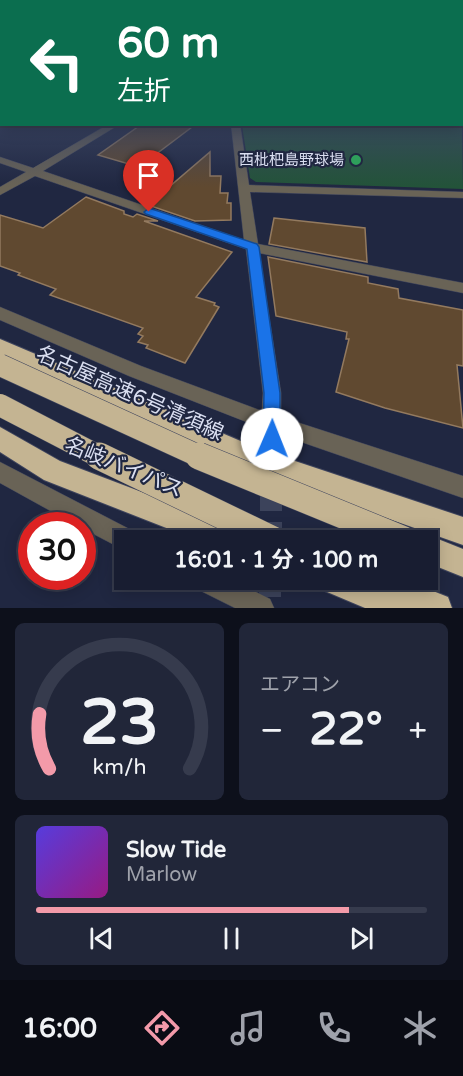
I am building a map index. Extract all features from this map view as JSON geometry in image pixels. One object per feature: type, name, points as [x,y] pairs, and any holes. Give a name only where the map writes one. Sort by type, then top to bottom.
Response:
[{"type":"highway","points":[[0,347],[261,462],[463,531]]},
{"type":"highway","name":"名古屋高速6号清須線","points":[[0,364],[79,404],[251,479],[379,530]]},
{"type":"highway","points":[[0,405],[55,435],[252,530]]},
{"type":"highway","name":"名岐バイパス","points":[[0,439],[53,471],[206,530]]},
{"type":"highway","points":[[438,553],[463,563]]},
{"type":"highway","points":[[357,590],[401,608]]},
{"type":"highway","points":[[394,590],[437,608]]},
{"type":"street","points":[[0,192],[105,130]]},
{"type":"street","points":[[236,130],[272,393],[272,431]]},
{"type":"street","points":[[0,160],[253,247],[463,288]]},
{"type":"street","points":[[243,188],[463,195]]},
{"type":"street","points":[[0,313],[272,431],[463,487]]},
{"type":"street","points":[[0,472],[114,533]]},
{"type":"street","points":[[232,590],[267,604]]},
{"type":"green space","name":"西枇杷島野球場","points":[[243,130],[462,130],[463,189],[256,182],[250,178]]},
{"type":"building","points":[[133,130],[188,130],[139,167],[98,155]]},
{"type":"building","points":[[210,152],[210,176],[221,176],[220,193],[228,193],[227,203],[231,203],[231,220],[195,221],[148,205]]},
{"type":"building","points":[[86,197],[124,211],[124,214],[133,217],[137,214],[158,221],[144,221],[232,252],[196,297],[215,303],[214,305],[219,307],[185,363],[146,348],[148,345],[138,342],[143,336],[138,334],[143,328],[50,295],[56,289],[0,266],[0,215],[43,228]]},
{"type":"building","points":[[274,218],[365,228],[367,262],[269,244]]},
{"type":"building","points":[[268,257],[368,277],[368,283],[398,289],[399,298],[463,310],[463,366],[457,365],[463,428],[385,408],[336,392],[349,339],[346,339],[347,332],[276,316]]},
{"type":"tunnel","points":[[271,439],[271,530]]},
{"type":"tunnel","points":[[270,590],[270,597]]},
{"type":"place","name":"西枇杷島野球場","points":[[356,160]]},
{"type":"route","points":[[149,212],[253,247],[272,393],[272,439]]}]
